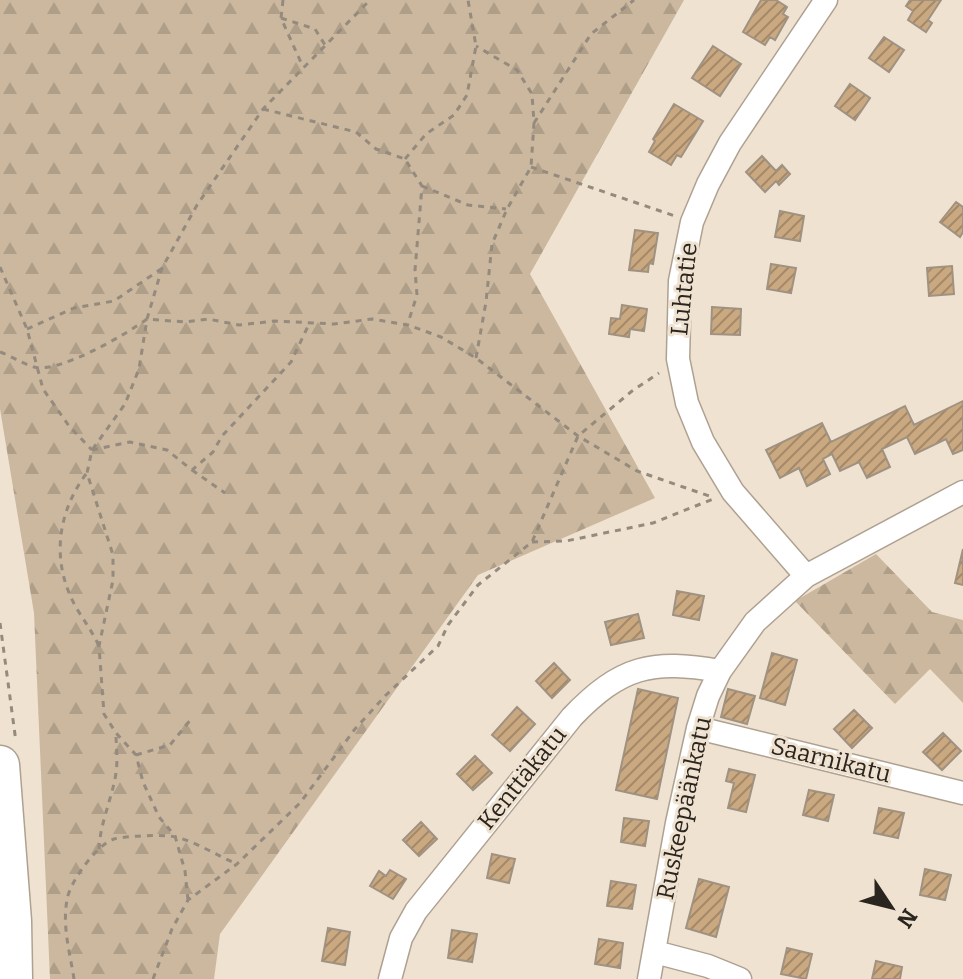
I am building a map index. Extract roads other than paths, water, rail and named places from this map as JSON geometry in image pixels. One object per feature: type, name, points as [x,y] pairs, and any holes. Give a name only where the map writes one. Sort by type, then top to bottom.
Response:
[{"type":"highway","points":[[0,765],[12,921],[13,979]]},
{"type":"street","name":"Luhtatie","points":[[806,576],[733,492],[703,442],[687,403],[678,359],[680,281],[692,222],[708,184],[730,143],[826,0]]},
{"type":"street","name":"Ruskeepäänkatu","points":[[649,979],[677,823],[698,728],[720,671],[755,622],[806,576],[963,492]]},
{"type":"street","name":"Kenttäkatu","points":[[390,979],[401,938],[416,911],[572,717],[594,694],[618,680],[658,665],[720,671]]},
{"type":"street","name":"Saarnikatu","points":[[698,728],[963,793]]},
{"type":"street","points":[[655,952],[708,966],[740,979]]}]
